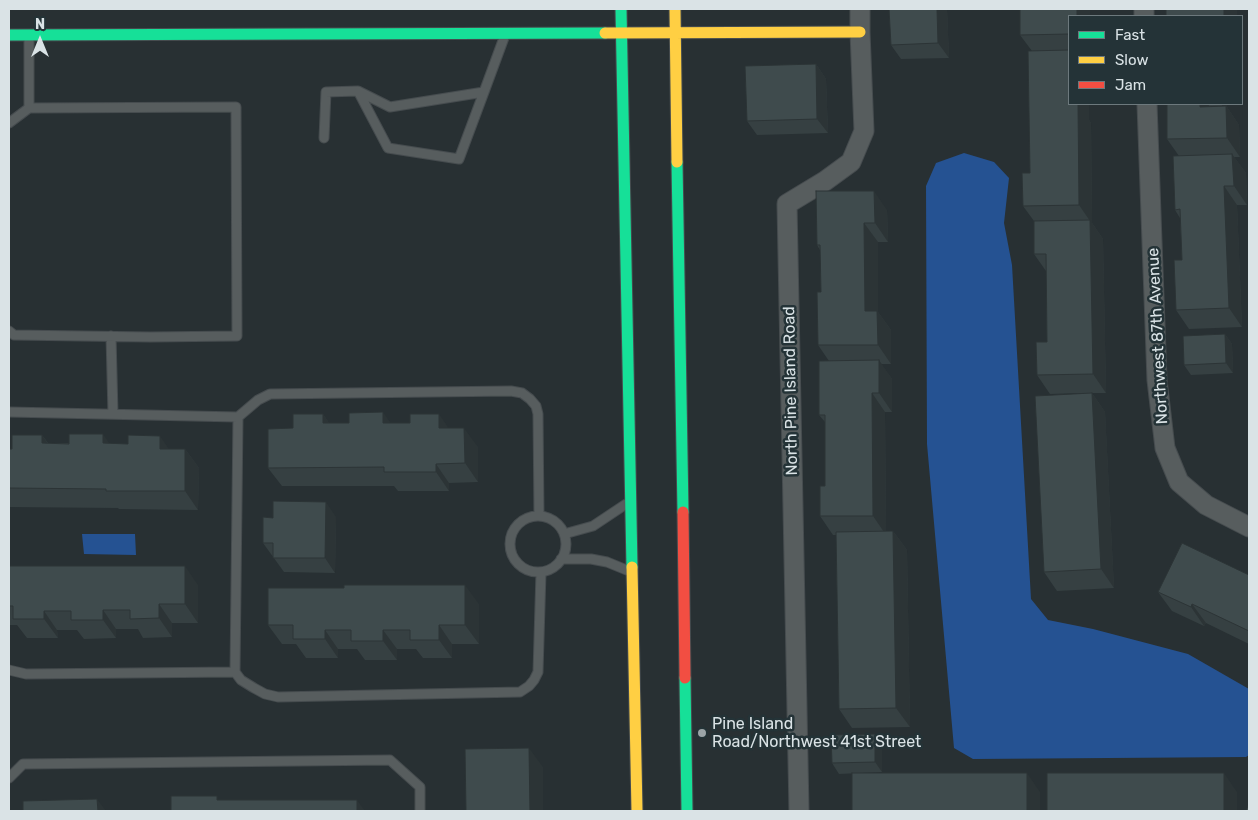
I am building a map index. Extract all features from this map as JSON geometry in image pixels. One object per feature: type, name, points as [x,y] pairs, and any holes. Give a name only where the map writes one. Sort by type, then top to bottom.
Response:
[{"type":"main road","points":[[621,9],[637,811]]},
{"type":"main road","points":[[676,9],[688,811]]},
{"type":"main road","points":[[9,35],[860,32]]},
{"type":"street","name":"North Pine Island Road","points":[[799,811],[787,204],[825,181],[851,162],[864,132],[860,9]]},
{"type":"street","name":"Northwest 87th Avenue","points":[[1147,105],[1157,380],[1164,448],[1179,482],[1206,505],[1249,527]]},
{"type":"lane","points":[[358,91],[388,148],[459,159],[505,33]]},
{"type":"lane","points":[[29,35],[29,108]]},
{"type":"lane","points":[[324,138],[326,92],[358,91],[390,107],[484,92]]},
{"type":"lane","points":[[9,123],[29,108],[236,107],[237,336],[14,335],[9,331]]},
{"type":"lane","points":[[111,336],[113,414]]},
{"type":"lane","points":[[9,412],[238,418],[258,400],[270,394],[522,392],[536,406],[538,414],[539,516]]},
{"type":"lane","points":[[238,418],[235,672],[241,680],[265,694],[278,697],[520,692],[529,686],[538,672],[541,572]]},
{"type":"lane","points":[[564,534],[593,526],[631,501]]},
{"type":"lane","points":[[539,516],[550,518],[559,524],[564,534],[566,544],[564,555],[558,564],[549,570],[541,572],[527,570],[518,564],[512,554],[510,544],[512,533],[518,524],[528,518],[539,516]]},
{"type":"lane","points":[[561,559],[591,558],[632,572]]},
{"type":"lane","points":[[9,670],[26,674],[235,672]]},
{"type":"lane","points":[[9,778],[23,764],[390,760],[420,787],[420,811]]},
{"type":"water","points":[[964,153],[994,162],[1009,178],[1004,223],[1012,265],[1031,599],[1048,620],[1093,629],[1188,654],[1249,689],[1249,755],[1246,757],[973,759],[954,748],[927,444],[926,186],[936,163]]},
{"type":"water","points":[[82,534],[135,534],[136,555],[84,554]]},
{"type":"building","points":[[889,9],[937,9],[938,43],[891,45]]},
{"type":"building","points":[[1020,9],[1077,9],[1077,15],[1068,15],[1068,34],[1020,35]]},
{"type":"building","points":[[1166,9],[1224,9],[1224,15],[1166,15]]},
{"type":"building","points":[[1068,50],[1068,105],[1078,105],[1079,205],[1023,206],[1022,173],[1030,173],[1028,51]]},
{"type":"building","points":[[816,64],[817,119],[747,121],[745,66]]},
{"type":"building","points":[[1167,105],[1226,106],[1227,138],[1167,139]]},
{"type":"building","points":[[1232,154],[1234,186],[1224,186],[1229,308],[1176,310],[1174,260],[1182,260],[1180,209],[1175,210],[1173,156]]},
{"type":"building","points":[[816,191],[874,191],[875,223],[864,223],[865,311],[877,311],[878,345],[818,345],[817,292],[821,292],[820,245],[817,245]]},
{"type":"building","points":[[1090,220],[1093,374],[1037,375],[1036,342],[1047,342],[1046,254],[1034,254],[1034,221]]},
{"type":"building","points":[[1225,334],[1226,363],[1184,365],[1183,336]]},
{"type":"building","points":[[879,360],[879,393],[872,393],[873,516],[820,516],[820,486],[825,486],[825,415],[819,415],[819,361]]},
{"type":"building","points":[[1092,393],[1101,569],[1044,572],[1035,396]]},
{"type":"building","points":[[383,412],[383,423],[410,423],[410,414],[439,414],[439,428],[464,428],[465,463],[436,464],[436,472],[384,472],[384,467],[268,468],[268,429],[293,428],[293,414],[323,414],[323,423],[349,423],[349,413]]},
{"type":"building","points":[[69,434],[103,434],[103,443],[128,444],[128,435],[160,436],[160,449],[185,449],[185,491],[9,488],[9,449],[12,449],[12,435],[42,435],[42,443],[69,444]]},
{"type":"building","points":[[273,501],[326,502],[325,558],[273,558],[273,543],[263,543],[263,517],[273,518]]},
{"type":"building","points":[[893,531],[896,708],[839,709],[836,532]]},
{"type":"building","points":[[1182,543],[1249,575],[1249,631],[1192,604],[1191,607],[1158,592]]},
{"type":"building","points":[[9,566],[185,566],[185,604],[159,604],[159,618],[130,619],[130,610],[103,610],[103,620],[71,620],[71,611],[44,611],[44,619],[13,619],[13,606],[9,606]]},
{"type":"building","points":[[344,585],[465,585],[465,625],[439,625],[439,640],[410,640],[410,630],[383,630],[383,641],[351,641],[351,630],[325,630],[325,639],[293,639],[293,625],[268,625],[268,588],[344,588]]},
{"type":"building","points":[[875,734],[875,762],[832,763],[831,735]]},
{"type":"building","points":[[529,748],[530,811],[466,811],[465,749]]},
{"type":"building","points":[[852,773],[1027,773],[1027,811],[852,811]]},
{"type":"building","points":[[1047,773],[1224,773],[1224,811],[1047,811]]},
{"type":"building","points":[[171,796],[217,796],[217,800],[357,800],[357,811],[171,811]]},
{"type":"building","points":[[97,799],[98,811],[23,811],[23,801]]},
{"type":"traffic: fast","points":[[621,9],[632,567]]},
{"type":"traffic: fast","points":[[9,35],[605,33]]},
{"type":"traffic: fast","points":[[677,162],[683,512]]},
{"type":"traffic: fast","points":[[685,678],[687,811]]},
{"type":"traffic: slow","points":[[675,9],[677,162]]},
{"type":"traffic: slow","points":[[605,33],[860,32]]},
{"type":"traffic: slow","points":[[632,567],[637,811]]},
{"type":"traffic: jam","points":[[683,512],[685,678]]},
{"type":"place","name":"Pine Island Road/Northwest 41st Street","points":[[702,733]]}]
